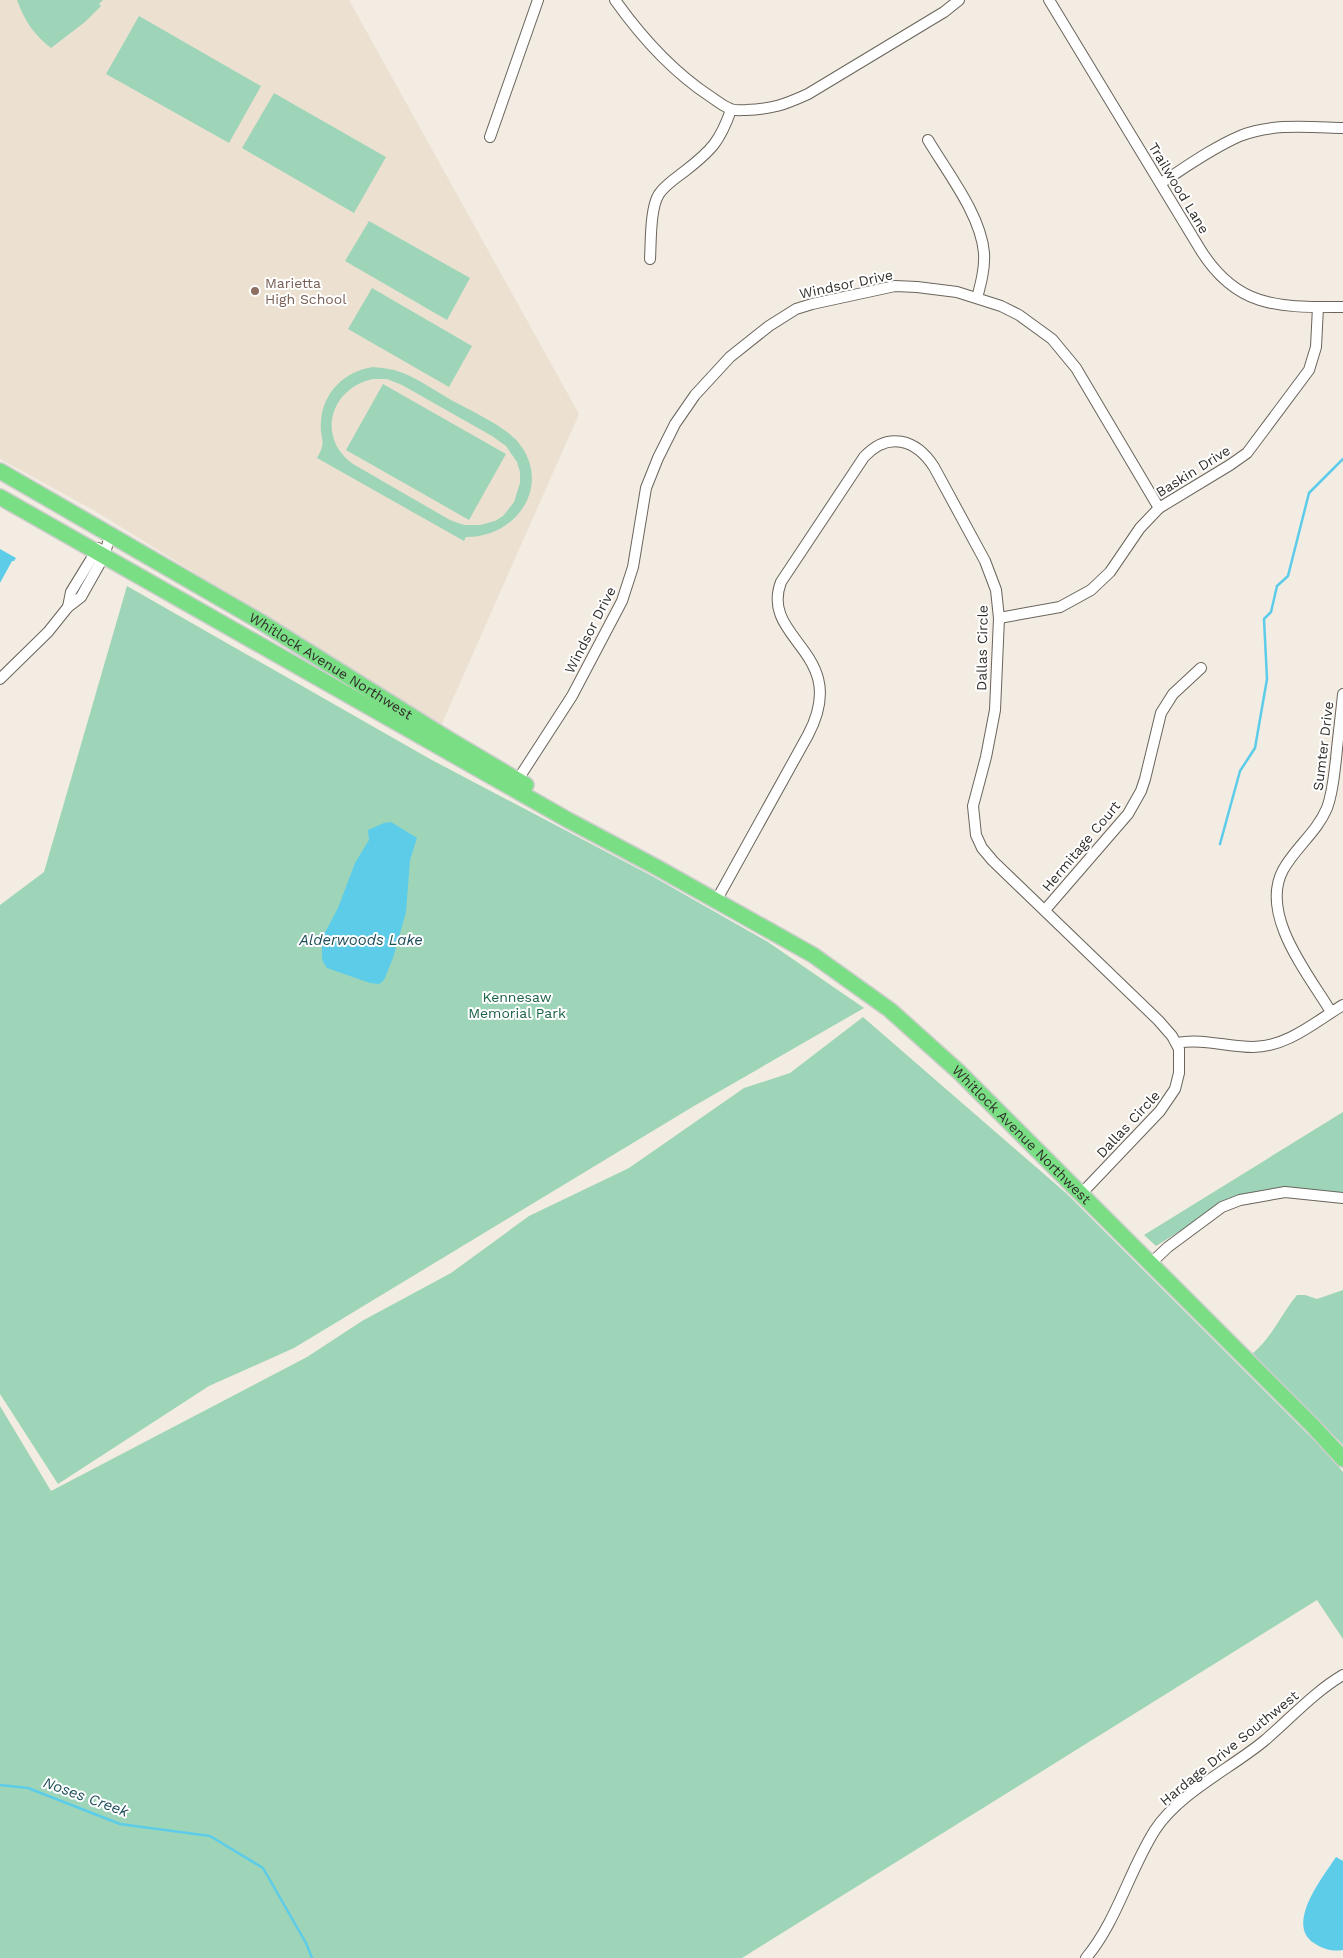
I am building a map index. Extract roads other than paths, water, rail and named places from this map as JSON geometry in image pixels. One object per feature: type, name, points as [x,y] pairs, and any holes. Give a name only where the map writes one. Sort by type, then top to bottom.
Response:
[{"type":"highway","name":"Whitlock Avenue Northwest","points":[[0,471],[261,622],[450,740],[515,784]]},
{"type":"highway","name":"Whitlock Avenue Northwest","points":[[0,497],[515,784],[813,956],[890,1010],[959,1072],[1312,1425],[1343,1459]]},
{"type":"street","points":[[490,137],[538,0]]},
{"type":"street","points":[[615,0],[646,40],[674,70],[731,110],[768,109],[808,94],[944,12],[959,0]]},
{"type":"street","name":"Trailwood Lane","points":[[1049,0],[1206,259],[1228,283],[1249,296],[1267,303],[1343,307]]},
{"type":"street","points":[[650,259],[654,207],[658,195],[702,158],[716,142],[723,132],[731,110]]},
{"type":"street","points":[[1161,183],[1229,142],[1249,133],[1283,128],[1343,128]]},
{"type":"street","points":[[928,140],[965,202],[980,235],[984,264],[977,298]]},
{"type":"street","name":"Windsor Drive","points":[[515,784],[572,696],[622,601],[632,567],[646,488],[665,442],[684,408],[730,358],[769,326],[796,309],[895,286],[940,290],[977,298],[1020,315],[1041,330],[1065,353],[1076,368],[1159,508]]},
{"type":"street","name":"Baskin Drive","points":[[999,618],[1060,607],[1092,590],[1110,572],[1140,528],[1159,508],[1247,453],[1308,370],[1318,341],[1318,307]]},
{"type":"street","name":"Dallas Circle","points":[[716,901],[808,735],[819,707],[820,688],[817,672],[809,656],[783,622],[777,602],[778,589],[784,576],[864,457],[875,448],[886,443],[901,442],[918,448],[924,453],[988,566],[996,590],[999,618],[993,724],[973,806],[974,826],[979,842],[987,854],[1158,1020],[1177,1043],[1180,1055],[1179,1073],[1172,1097],[1081,1194]]},
{"type":"street","points":[[0,679],[48,632],[68,607],[71,592],[100,554],[110,536]]},
{"type":"street","name":"Hermitage Court","points":[[1045,910],[1128,814],[1141,791],[1145,779],[1161,713],[1173,694],[1201,668]]},
{"type":"street","name":"Sumter Drive","points":[[1331,1012],[1287,936],[1280,918],[1276,888],[1284,870],[1318,824],[1328,806],[1333,784],[1343,694]]},
{"type":"street","points":[[1177,1043],[1193,1041],[1247,1046],[1270,1045],[1296,1034],[1343,1005]]},
{"type":"street","points":[[1151,1263],[1168,1247],[1222,1207],[1240,1200],[1285,1192],[1343,1198]]},
{"type":"street","name":"Hardage Drive Southwest","points":[[1086,1958],[1104,1930],[1148,1844],[1164,1818],[1187,1797],[1249,1752],[1343,1675]]},
{"type":"water","points":[[0,549],[16,558],[12,561],[0,583]]},
{"type":"water","name":"Alderwoods Lake","points":[[391,822],[417,838],[410,860],[406,912],[393,958],[384,980],[379,984],[370,983],[327,968],[322,957],[322,938],[338,908],[355,863],[369,840],[368,830]]},
{"type":"water","points":[[1336,1857],[1343,1861],[1343,1950],[1335,1951],[1314,1943],[1306,1935],[1303,1924],[1309,1900]]},
{"type":"waterway","points":[[1220,844],[1240,771],[1255,748],[1267,679],[1264,619],[1271,612],[1277,586],[1288,576],[1309,493],[1343,459]]},
{"type":"waterway","name":"Noses Creek","points":[[0,1785],[28,1788],[120,1824],[210,1836],[263,1868],[306,1943],[312,1958]]},
{"type":"place","name":"Marietta High School","points":[[255,291]]},
{"type":"park label","name":"Kennesaw Memorial Park","points":[[517,1006]]}]
